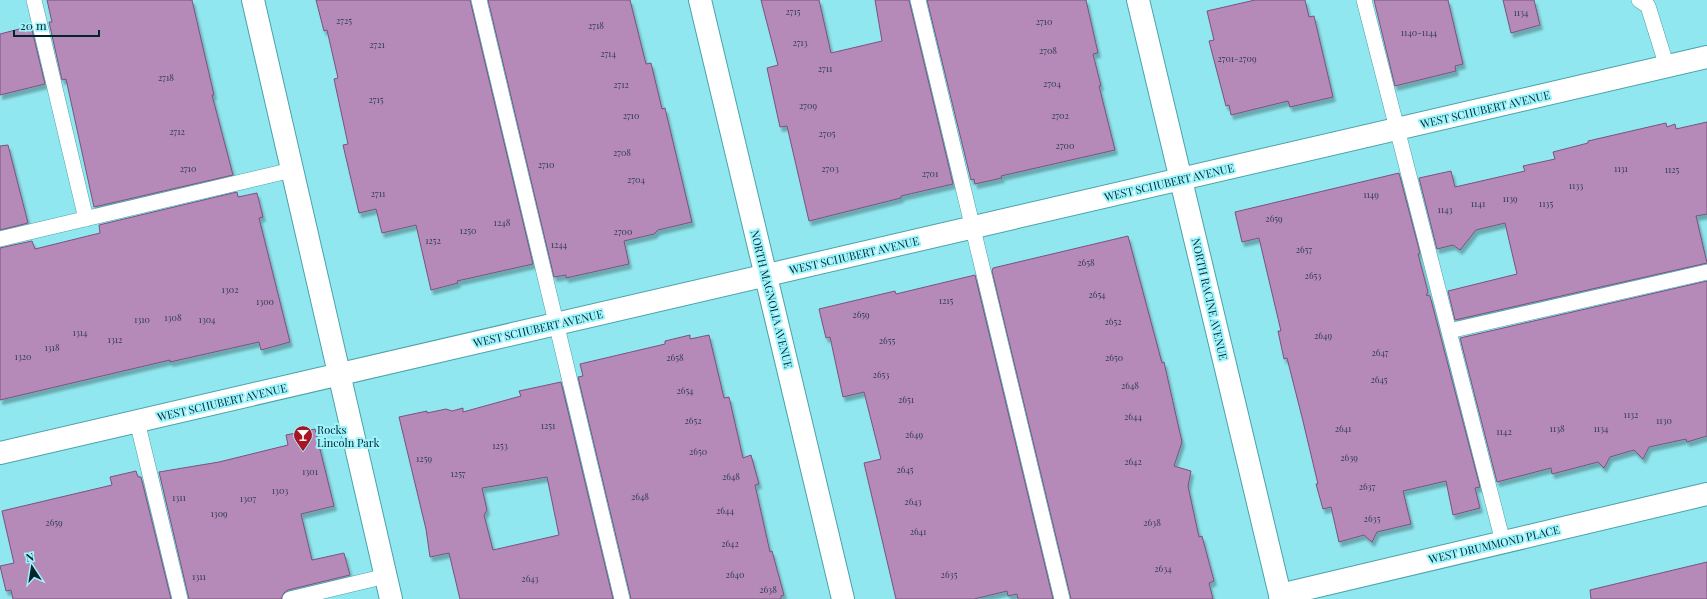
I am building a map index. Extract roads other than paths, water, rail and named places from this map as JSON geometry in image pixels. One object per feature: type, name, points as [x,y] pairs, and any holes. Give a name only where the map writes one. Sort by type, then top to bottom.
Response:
[{"type":"street","points":[[253,0],[391,599]]},
{"type":"street","name":"NORTH MAGNOLIA AVENUE","points":[[700,0],[843,599]]},
{"type":"street","name":"NORTH RACINE AVENUE","points":[[1138,0],[1281,597]]},
{"type":"street","name":"WEST SCHUBERT AVENUE","points":[[0,453],[1707,57]]},
{"type":"street","name":"WEST DRUMMOND PLACE","points":[[1281,597],[1503,542],[1707,494]]},
{"type":"lane","points":[[34,0],[86,219]]},
{"type":"lane","points":[[479,0],[622,599]]},
{"type":"lane","points":[[918,0],[1062,599]]},
{"type":"lane","points":[[1364,0],[1503,542]]},
{"type":"lane","points":[[1639,0],[1648,6],[1667,67]]},
{"type":"lane","points":[[0,239],[292,170]]},
{"type":"lane","points":[[1449,331],[1707,272]]},
{"type":"lane","points":[[137,421],[180,599]]},
{"type":"lane","points":[[290,599],[386,576]]},
{"type":"place","name":"Rocks Lincoln Park","points":[[303,452]]}]
